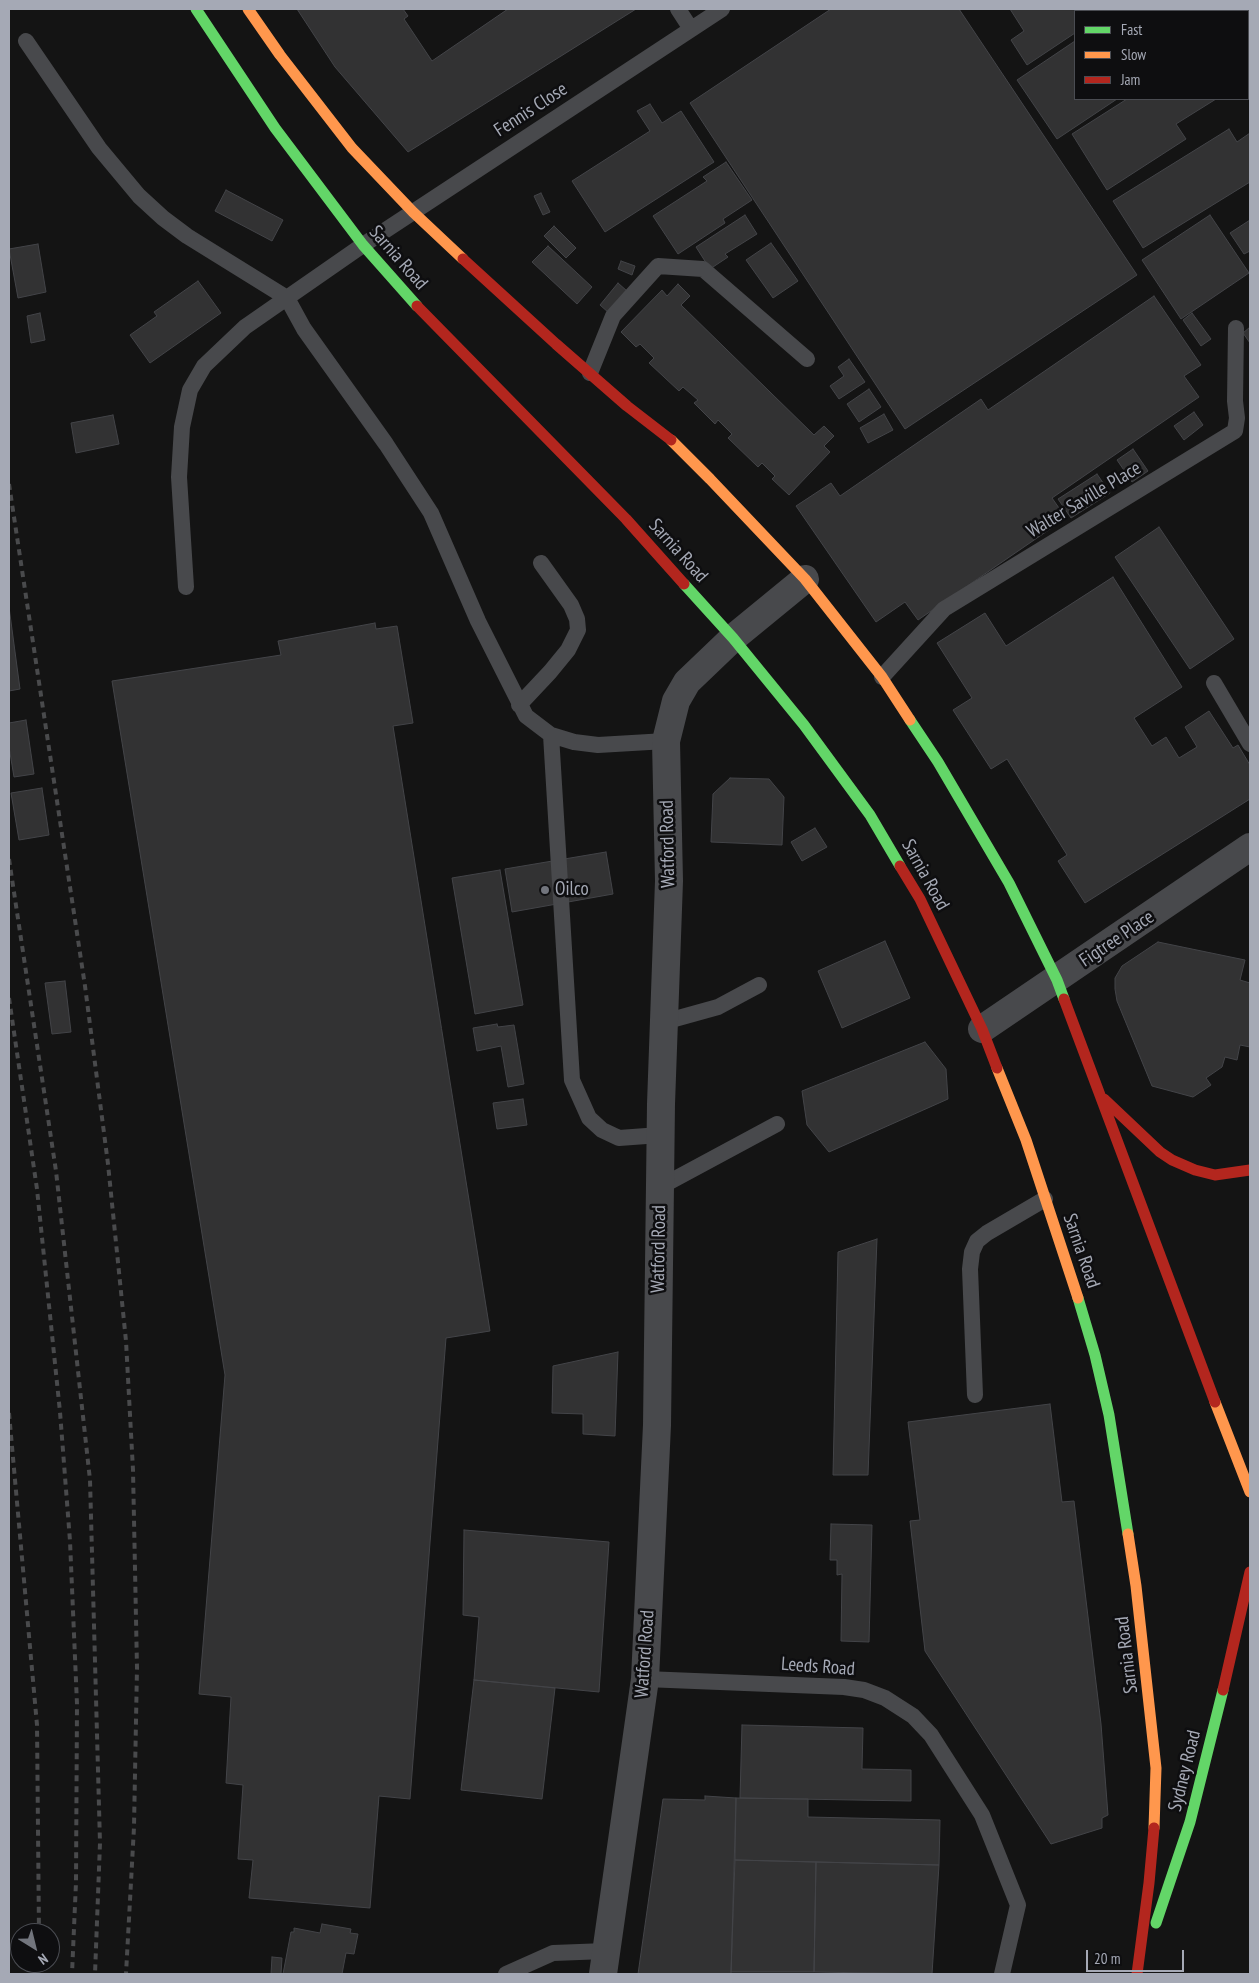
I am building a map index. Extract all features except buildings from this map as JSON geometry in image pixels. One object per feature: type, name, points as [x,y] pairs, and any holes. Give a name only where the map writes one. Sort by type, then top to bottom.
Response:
[{"type":"main road","name":"Sarnia Road","points":[[196,9],[275,128],[363,246],[431,321],[626,519],[733,638],[804,724],[870,815],[920,899],[982,1029],[1026,1140],[1080,1303],[1109,1415],[1136,1586],[1146,1665],[1156,1777],[1149,1883],[1138,1974]]},
{"type":"main road","points":[[248,9],[280,55],[352,148],[413,212],[590,373],[675,444],[805,579],[882,677],[938,762],[999,867],[1056,980],[1250,1492]]},
{"type":"main road","points":[[1099,1094],[1160,1152],[1172,1160],[1194,1170],[1215,1175],[1250,1170]]},
{"type":"main road","name":"Sydney Road","points":[[1138,1974],[1190,1822],[1250,1572]]},
{"type":"street","name":"Watford Road","points":[[605,1962],[646,1679],[657,1435],[660,1135],[669,881],[666,741],[676,701],[687,682],[733,638],[805,579]]},
{"type":"street","name":"Figtree Place","points":[[982,1029],[1250,848]]},
{"type":"lane","points":[[678,9],[691,29]]},
{"type":"lane","name":"Fennis Close","points":[[186,588],[179,477],[182,427],[190,390],[204,366],[213,356],[246,327],[363,246],[722,9]]},
{"type":"lane","points":[[26,41],[99,148],[139,196],[163,218],[187,236],[287,298],[304,329],[386,444],[431,513],[478,621],[526,716],[550,735],[574,742],[598,745],[666,741]]},
{"type":"lane","points":[[590,373],[613,316],[658,266],[703,269],[807,359]]},
{"type":"lane","name":"Walter Saville Place","points":[[882,677],[944,609],[1235,431],[1237,418],[1235,401],[1236,328]]},
{"type":"lane","points":[[519,705],[568,650],[578,630],[577,619],[571,605],[541,563]]},
{"type":"lane","points":[[1214,683],[1250,744]]},
{"type":"lane","points":[[550,735],[572,1080],[589,1118],[602,1130],[618,1138],[660,1135]]},
{"type":"lane","points":[[664,1022],[718,1007],[758,985]]},
{"type":"lane","points":[[660,1187],[777,1124]]},
{"type":"lane","points":[[975,1395],[970,1269],[972,1252],[977,1241],[987,1233],[1045,1199]]},
{"type":"lane","name":"Leeds Road","points":[[646,1679],[844,1687],[864,1690],[898,1705],[913,1716],[931,1735],[982,1815],[1018,1905],[1002,1974]]},
{"type":"lane","points":[[506,1974],[553,1953],[605,1962]]},
{"type":"railway","points":[[9,484],[85,986],[108,1164],[126,1341],[133,1470],[137,1668],[134,1827],[126,1974]]},
{"type":"railway","points":[[9,859],[56,1171],[90,1480],[100,1843],[95,1974]]},
{"type":"railway","points":[[9,998],[37,1189],[60,1412],[70,1541],[77,1704],[76,1882],[72,1974]]},
{"type":"railway","points":[[9,1413],[37,1725],[39,1923]]},
{"type":"traffic: fast","points":[[196,9],[275,128],[363,245],[417,306]]},
{"type":"traffic: fast","points":[[684,584],[733,638],[804,725],[870,815],[900,866]]},
{"type":"traffic: fast","points":[[910,720],[938,762],[1009,883],[1057,980],[1064,999]]},
{"type":"traffic: fast","points":[[1078,1298],[1095,1355],[1109,1415],[1128,1534]]},
{"type":"traffic: fast","points":[[1156,1923],[1190,1822],[1223,1690]]},
{"type":"traffic: slow","points":[[248,9],[280,55],[352,148],[413,212],[463,259]]},
{"type":"traffic: slow","points":[[671,440],[805,579],[882,677],[910,720]]},
{"type":"traffic: slow","points":[[997,1068],[1026,1140],[1078,1298]]},
{"type":"traffic: slow","points":[[1215,1402],[1250,1492]]},
{"type":"traffic: slow","points":[[1128,1534],[1136,1586],[1156,1768],[1154,1828]]},
{"type":"traffic: jam","points":[[463,259],[627,406],[671,440]]},
{"type":"traffic: jam","points":[[417,306],[626,519],[684,584]]},
{"type":"traffic: jam","points":[[900,866],[920,899],[982,1029],[997,1068]]},
{"type":"traffic: jam","points":[[1064,999],[1215,1402]]},
{"type":"traffic: jam","points":[[1104,1099],[1160,1152],[1172,1160],[1195,1170],[1215,1175],[1250,1170]]},
{"type":"traffic: jam","points":[[1223,1690],[1250,1572]]},
{"type":"traffic: jam","points":[[1137,1974],[1154,1828]]},
{"type":"place","name":"Oilco","points":[[545,890]]}]
